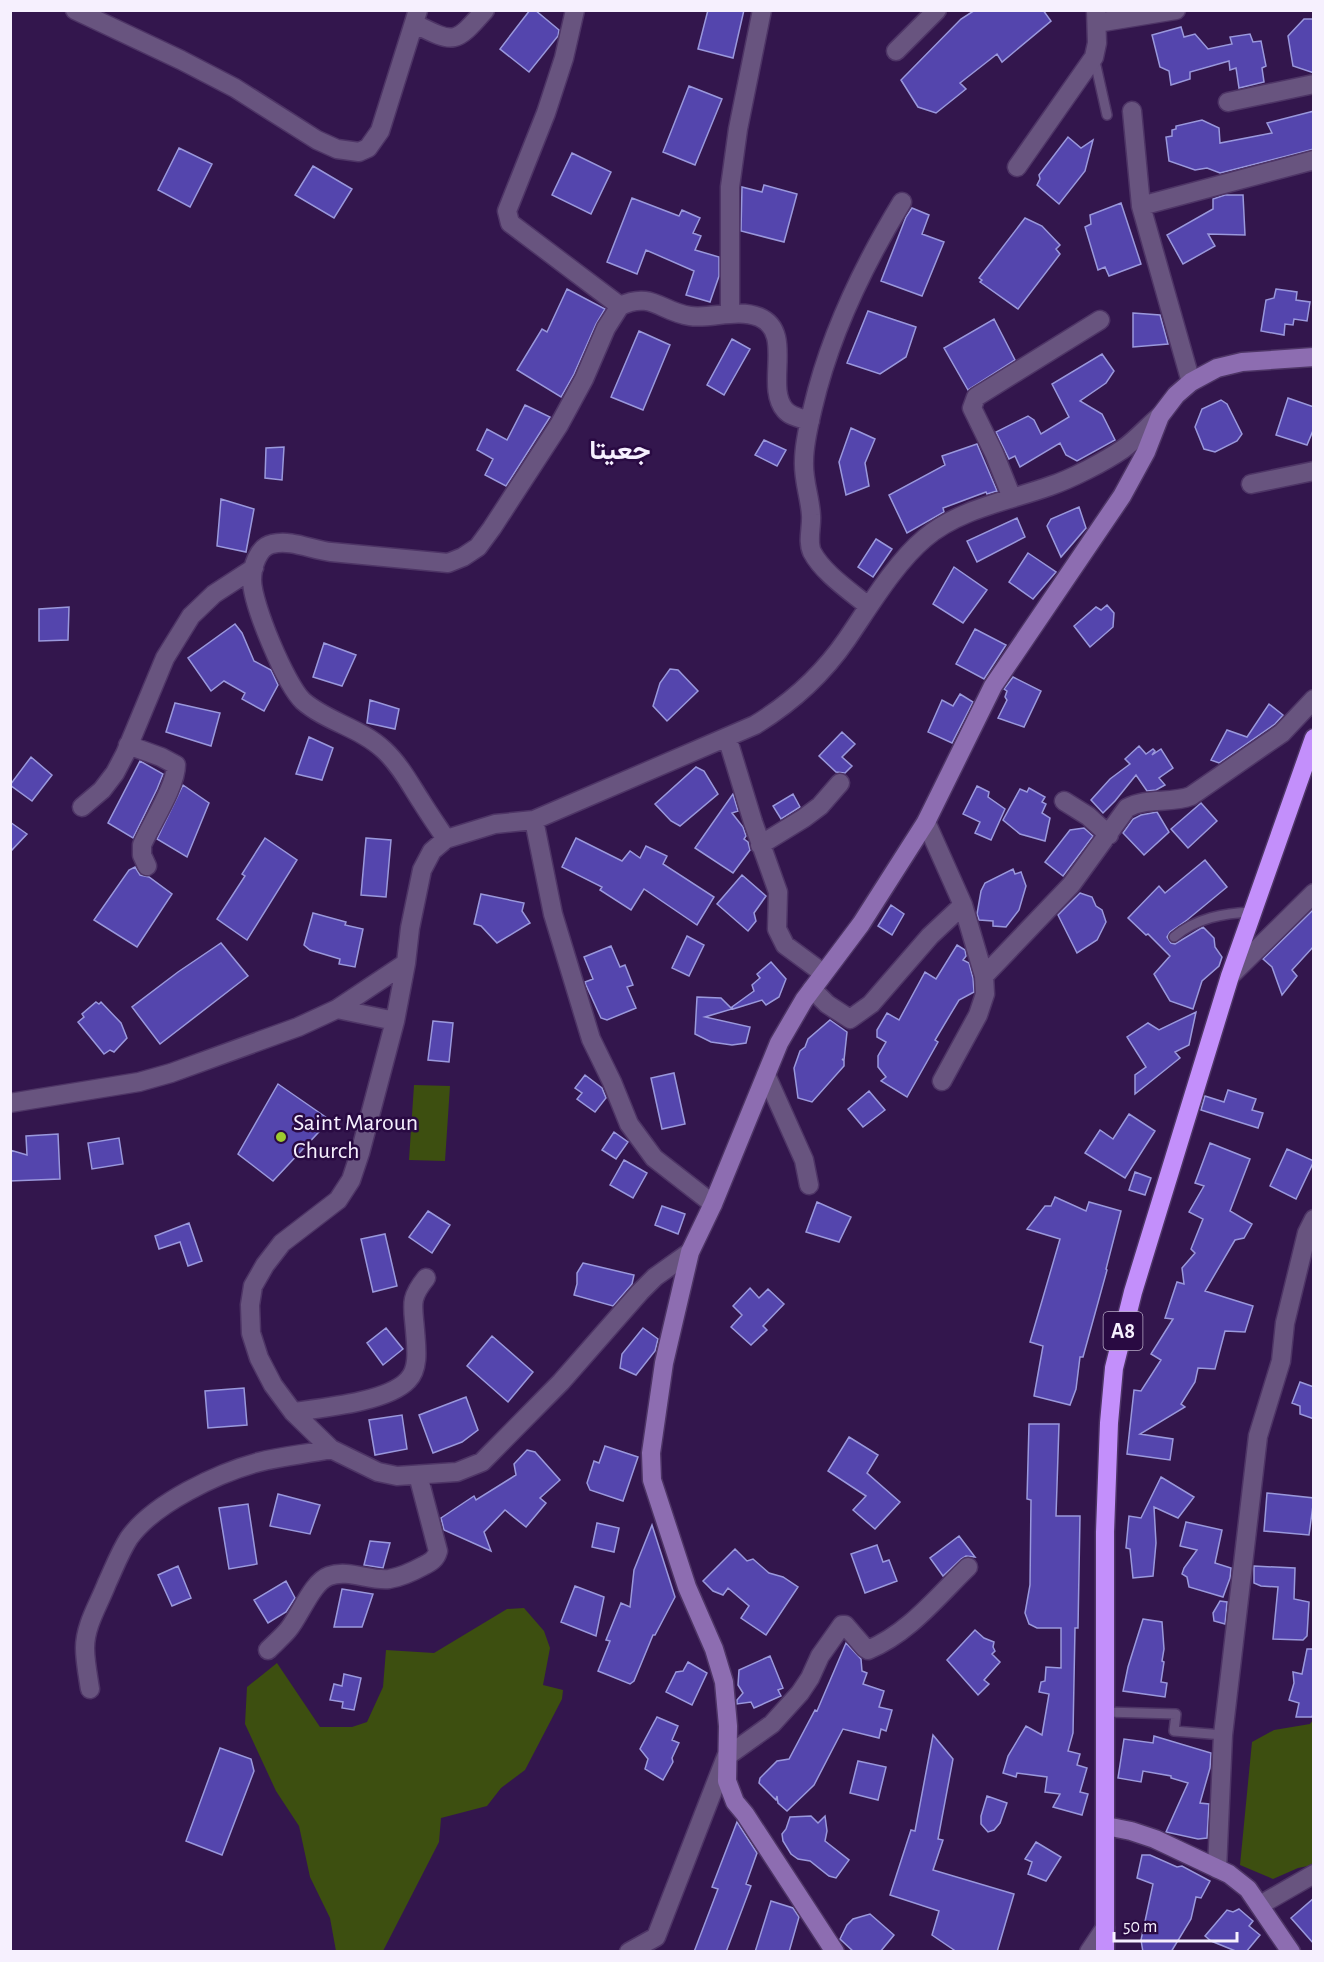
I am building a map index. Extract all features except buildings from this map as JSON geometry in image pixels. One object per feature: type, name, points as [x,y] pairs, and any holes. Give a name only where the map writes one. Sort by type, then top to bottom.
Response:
[{"type":"highway","name":"A8","points":[[1105,1952],[1105,1532],[1109,1423],[1114,1368],[1132,1292],[1230,976],[1314,738]]},
{"type":"street","points":[[75,10],[235,88],[316,141],[337,149],[359,152],[369,148],[380,131],[416,17],[446,38],[453,39],[466,30],[485,10]]},
{"type":"street","points":[[575,10],[564,58],[546,113],[507,211],[510,223],[620,306]]},
{"type":"street","points":[[730,314],[730,187],[740,118],[762,10]]},
{"type":"street","points":[[896,51],[937,10]]},
{"type":"street","points":[[1017,167],[1094,57],[1096,17],[1176,10]]},
{"type":"street","points":[[1228,102],[1314,84]]},
{"type":"street","points":[[1132,111],[1141,206],[1191,382]]},
{"type":"street","points":[[1141,206],[1314,160]]},
{"type":"street","points":[[868,606],[831,575],[812,551],[811,514],[804,481],[804,461],[821,374],[837,329],[881,237],[902,202]]},
{"type":"street","points":[[446,839],[408,778],[384,750],[367,737],[333,721],[301,699],[293,687],[258,610],[252,579],[259,553],[270,544],[284,542],[329,552],[448,563],[478,547],[559,425],[584,379],[606,328],[620,306],[630,302],[653,302],[690,316],[730,314],[759,317],[772,326],[777,339],[778,394],[783,408],[791,415],[810,421]]},
{"type":"street","points":[[1012,498],[994,453],[972,408],[976,397],[1101,320]]},
{"type":"street","points":[[690,1252],[655,1277],[640,1292],[561,1382],[482,1462],[458,1472],[418,1476],[378,1473],[331,1449],[293,1412],[273,1385],[259,1358],[251,1333],[250,1305],[253,1286],[266,1264],[282,1243],[338,1200],[351,1180],[395,1021],[422,870],[432,851],[446,839],[495,824],[534,820],[755,725],[780,710],[802,692],[846,640],[868,606],[924,539],[947,522],[1052,486],[1123,449],[1160,416],[1176,395],[1191,382],[1217,368],[1242,362],[1314,357]]},
{"type":"street","points":[[835,1952],[735,1802],[727,1781],[728,1726],[724,1682],[714,1649],[687,1587],[652,1480],[651,1453],[664,1363],[690,1252],[713,1204],[779,1042],[823,973],[861,924],[926,822],[993,686],[1122,496],[1146,452],[1160,416]]},
{"type":"street","points":[[1251,484],[1314,471]]},
{"type":"street","points":[[82,807],[102,790],[115,773],[165,658],[191,616],[214,594],[254,568]]},
{"type":"street","points":[[984,976],[1071,885],[1127,808],[1138,802],[1180,800],[1191,796],[1282,733],[1314,699]]},
{"type":"street","points":[[727,737],[760,844],[778,892],[777,929],[785,945],[823,973]]},
{"type":"street","points":[[128,745],[176,765],[168,791],[142,845],[142,855],[147,866]]},
{"type":"street","points":[[760,844],[820,806],[840,783]]},
{"type":"street","points":[[1064,801],[1088,816],[1109,835]]},
{"type":"street","points":[[534,820],[553,915],[591,1039],[629,1124],[654,1158],[713,1204]]},
{"type":"street","points":[[926,822],[963,905],[984,976],[985,994],[978,1015],[942,1081]]},
{"type":"street","points":[[1230,976],[1314,893]]},
{"type":"street","points":[[812,989],[827,1004],[850,1019],[871,1004],[930,936],[963,905]]},
{"type":"street","points":[[10,1103],[81,1093],[150,1079],[298,1027],[337,1009],[406,963]]},
{"type":"street","points":[[337,1009],[395,1021]]},
{"type":"street","points":[[766,1075],[804,1160],[809,1185]]},
{"type":"street","points":[[1217,1869],[1223,1735],[1258,1436],[1281,1361],[1286,1323],[1307,1233],[1314,1220]]},
{"type":"street","points":[[293,1412],[357,1403],[390,1391],[409,1380],[416,1366],[412,1312],[415,1292],[426,1278]]},
{"type":"street","points":[[90,1689],[85,1648],[87,1632],[120,1554],[130,1537],[142,1524],[177,1497],[232,1472],[256,1463],[331,1449]]},
{"type":"street","points":[[268,1650],[288,1630],[316,1586],[324,1578],[341,1574],[387,1579],[407,1574],[431,1562],[437,1556],[438,1551],[418,1476]]},
{"type":"street","points":[[629,1952],[657,1944],[726,1758],[772,1724],[800,1693],[820,1656],[842,1625],[851,1630],[868,1650],[875,1647],[904,1630],[968,1567]]},
{"type":"street","points":[[1106,1826],[1155,1839],[1229,1874],[1248,1889],[1291,1952]]},
{"type":"street","points":[[1260,1905],[1314,1874]]},
{"type":"street","points":[[1089,1952],[1105,1928]]},
{"type":"lane","points":[[1094,57],[1107,115]]},
{"type":"lane","points":[[1174,937],[1185,927],[1226,913],[1252,912]]},
{"type":"lane","points":[[1106,1712],[1176,1714],[1174,1731],[1223,1735]]},
{"type":"green space","points":[[414,1085],[450,1086],[445,1161],[409,1160]]},
{"type":"green space","points":[[524,1608],[544,1631],[550,1648],[543,1685],[563,1690],[562,1699],[525,1770],[501,1788],[487,1806],[441,1818],[439,1842],[383,1951],[336,1951],[330,1918],[310,1877],[299,1826],[276,1791],[245,1724],[247,1687],[277,1663],[320,1727],[352,1727],[367,1722],[383,1687],[386,1650],[434,1653],[507,1609]]},
{"type":"green space","points":[[1313,1720],[1313,1865],[1298,1868],[1273,1879],[1240,1865],[1252,1742],[1274,1730],[1310,1724]]},
{"type":"place","name":"Saint Maroun Church","points":[[281,1137]]},
{"type":"district","name":"جعيتا","points":[[620,450]]}]
